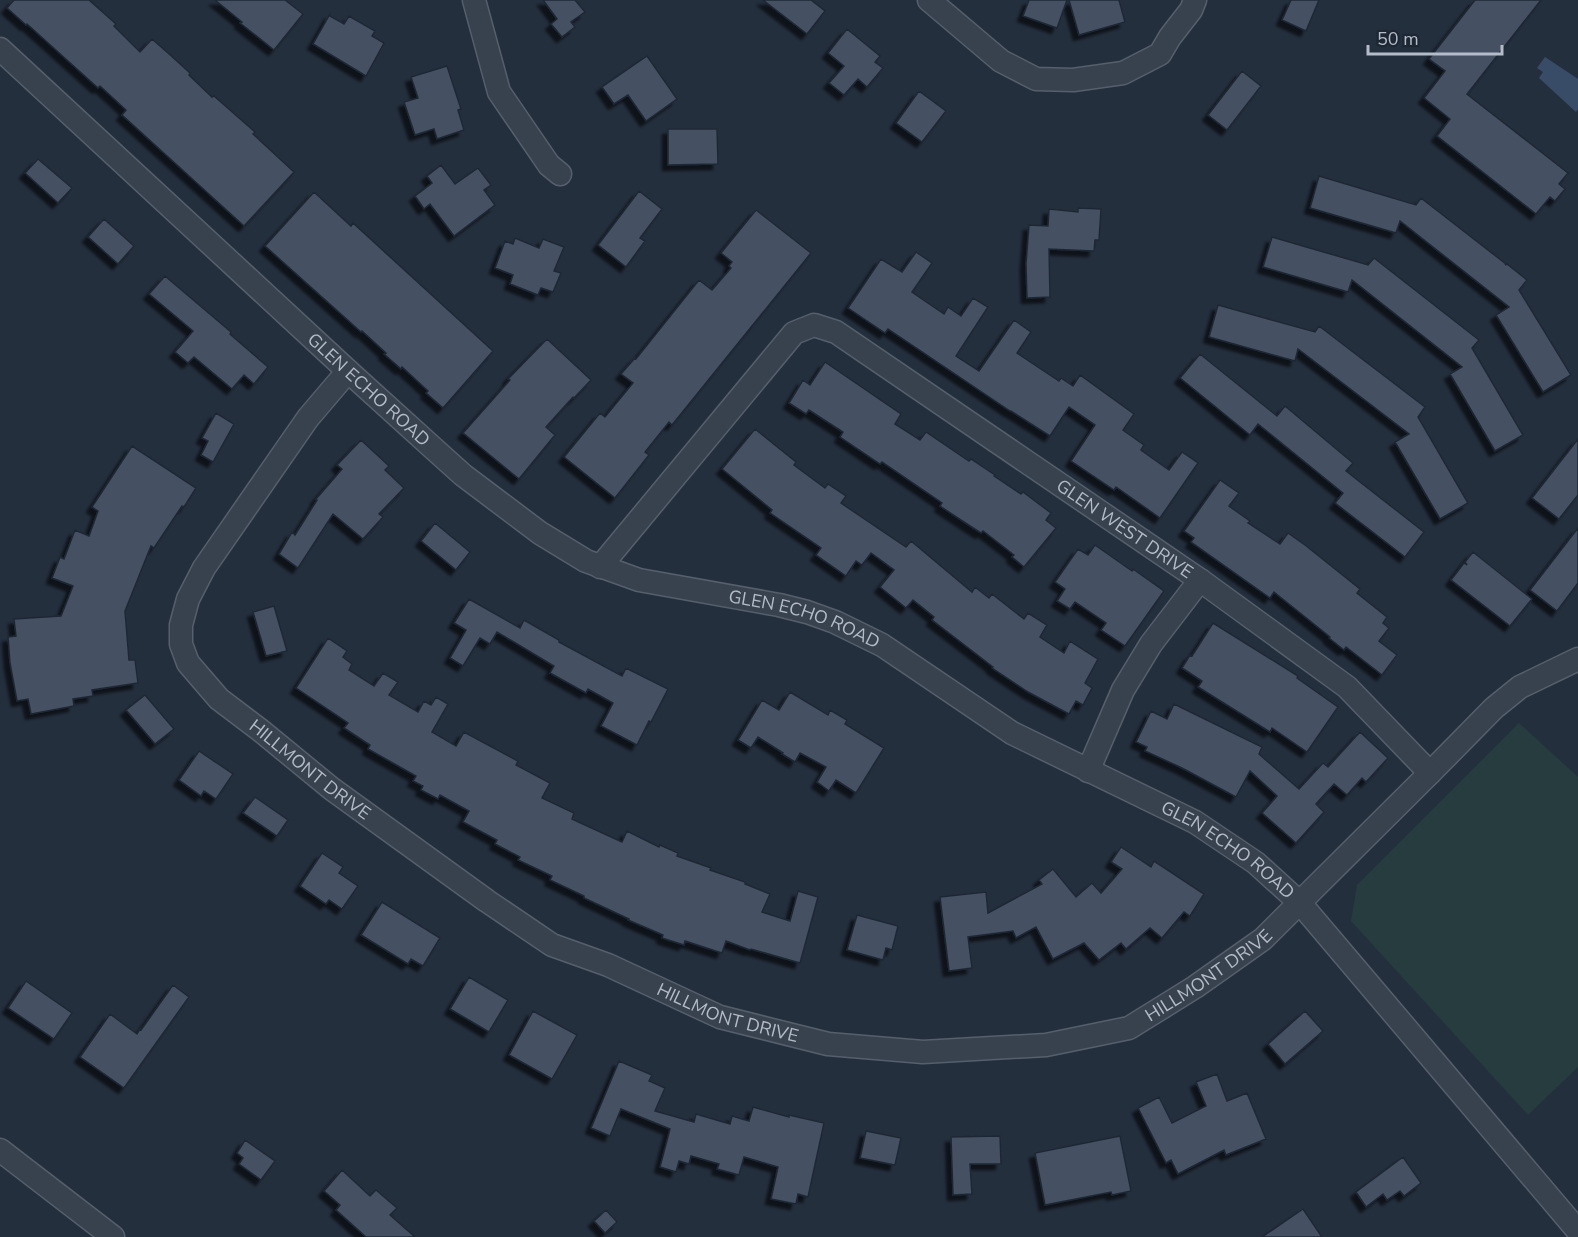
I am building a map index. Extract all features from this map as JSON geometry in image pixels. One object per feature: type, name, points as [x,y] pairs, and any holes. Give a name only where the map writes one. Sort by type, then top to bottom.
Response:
[{"type":"street","points":[[474,0],[499,92],[549,165],[560,174]]},
{"type":"street","points":[[928,0],[1001,61],[1036,79],[1073,80],[1123,74],[1160,54],[1191,10],[1195,0]]},
{"type":"street","name":"GLEN ECHO ROAD","points":[[0,49],[463,475],[540,533],[586,561],[639,580],[779,605],[835,622],[882,645],[1011,733],[1195,822],[1256,863],[1300,903],[1578,1231]]},
{"type":"street","name":"GLEN WEST DRIVE","points":[[600,567],[794,333],[814,325],[836,332],[1200,580],[1347,687],[1430,773]]},
{"type":"street","name":"HILLMONT DRIVE","points":[[348,371],[308,418],[204,568],[188,599],[182,626],[181,644],[188,663],[219,699],[332,789],[552,945],[608,965],[720,1017],[828,1044],[923,1052],[1046,1045],[1129,1028],[1195,987],[1263,939],[1494,708],[1520,687],[1578,659]]},
{"type":"street","points":[[1088,771],[1123,690],[1151,644],[1200,580]]},
{"type":"street","points":[[0,1150],[114,1237]]},
{"type":"green space","points":[[1519,723],[1578,777],[1578,1067],[1528,1115],[1351,921],[1357,885]]},
{"type":"water","points":[[1545,57],[1578,79],[1578,109],[1576,112],[1539,78],[1543,72],[1537,68]]},
{"type":"building","points":[[14,0],[89,0],[116,24],[114,26],[140,52],[152,39],[190,73],[189,75],[212,97],[214,96],[255,132],[253,134],[294,172],[244,226],[122,115],[126,110],[100,86],[98,88],[7,8]]},
{"type":"building","points":[[215,0],[285,0],[303,14],[274,50]]},
{"type":"building","points":[[543,0],[575,0],[585,12],[571,22],[575,27],[562,37],[551,24],[557,19]]},
{"type":"building","points":[[763,0],[811,0],[825,11],[807,34]]},
{"type":"building","points":[[1029,0],[1067,0],[1057,28],[1023,16]]},
{"type":"building","points":[[1069,0],[1119,0],[1125,22],[1079,35]]},
{"type":"building","points":[[1291,0],[1319,0],[1306,31],[1282,20]]},
{"type":"building","points":[[1475,0],[1541,0],[1467,94],[1568,173],[1559,184],[1565,189],[1555,201],[1550,197],[1536,214],[1437,136],[1450,119],[1424,98],[1445,71],[1429,59]]},
{"type":"building","points":[[330,14],[344,24],[349,16],[375,31],[372,36],[384,43],[366,76],[313,44]]},
{"type":"building","points":[[847,29],[880,56],[875,62],[883,68],[867,87],[858,79],[844,95],[829,83],[844,66],[828,53]]},
{"type":"building","points":[[647,56],[677,99],[646,121],[628,95],[614,104],[602,87]]},
{"type":"building","points":[[447,66],[461,109],[458,110],[464,130],[437,139],[434,129],[415,135],[404,102],[418,98],[411,77]]},
{"type":"building","points":[[1242,71],[1261,86],[1227,130],[1208,115]]},
{"type":"building","points":[[919,91],[946,111],[922,142],[896,123]]},
{"type":"building","points":[[668,129],[717,129],[718,164],[668,165]]},
{"type":"building","points":[[38,159],[72,188],[58,203],[25,173]]},
{"type":"building","points":[[441,165],[455,184],[478,168],[491,185],[484,190],[495,205],[454,236],[430,204],[424,209],[415,196],[432,183],[427,176]]},
{"type":"building","points":[[1319,176],[1416,205],[1421,198],[1505,265],[1507,264],[1527,280],[1519,290],[1571,375],[1543,392],[1496,315],[1509,307],[1400,221],[1396,233],[1310,208]]},
{"type":"building","points":[[639,191],[662,209],[640,238],[645,241],[626,267],[598,245]]},
{"type":"building","points":[[314,192],[351,226],[353,223],[493,351],[443,408],[402,367],[401,369],[362,331],[265,246]]},
{"type":"building","points":[[1078,208],[1101,209],[1099,240],[1095,240],[1094,251],[1049,249],[1050,297],[1027,298],[1026,264],[1029,225],[1048,226],[1049,209],[1078,212]]},
{"type":"building","points":[[756,210],[811,253],[672,425],[669,422],[645,452],[649,455],[615,498],[564,457],[600,413],[605,417],[633,383],[621,374],[636,359],[699,280],[712,290],[731,268],[729,266],[732,262],[721,253]]},
{"type":"building","points":[[104,219],[134,246],[118,264],[88,237]]},
{"type":"building","points":[[1272,237],[1368,265],[1374,258],[1479,340],[1472,348],[1523,435],[1495,451],[1450,374],[1462,367],[1352,280],[1348,292],[1263,267]]},
{"type":"building","points":[[515,238],[539,248],[543,239],[564,247],[554,271],[561,273],[553,292],[541,288],[538,295],[510,284],[513,275],[495,268],[505,241],[513,244]]},
{"type":"building","points":[[916,252],[932,263],[912,292],[944,314],[948,307],[961,316],[973,298],[988,307],[956,356],[979,371],[1014,320],[1031,332],[1017,353],[1059,381],[1061,378],[1073,386],[1080,375],[1134,414],[1123,430],[1144,445],[1141,450],[1169,470],[1182,452],[1198,463],[1160,518],[1116,487],[1114,490],[1071,461],[1095,425],[1069,407],[1050,436],[888,329],[885,333],[848,308],[881,259],[902,272]]},
{"type":"building","points":[[165,276],[268,367],[254,384],[244,375],[232,389],[194,357],[188,363],[175,352],[193,331],[149,294]]},
{"type":"building","points":[[1218,305],[1315,332],[1319,326],[1425,407],[1418,417],[1468,503],[1440,519],[1395,442],[1409,434],[1298,349],[1295,361],[1209,337]]},
{"type":"building","points":[[547,339],[591,380],[546,427],[555,435],[519,479],[463,433],[510,380],[508,379]]},
{"type":"building","points":[[1200,354],[1277,416],[1285,406],[1353,463],[1346,471],[1424,532],[1405,557],[1335,503],[1343,493],[1258,424],[1250,435],[1180,378]]},
{"type":"building","points":[[825,362],[901,414],[895,424],[920,440],[926,432],[969,461],[971,459],[1021,494],[1023,492],[1051,513],[1046,520],[1056,528],[1024,567],[1012,557],[1014,555],[983,531],[981,533],[967,524],[940,506],[942,503],[882,462],[880,464],[840,437],[843,432],[809,410],[806,414],[789,403],[803,380],[810,385]]},
{"type":"building","points":[[216,413],[234,424],[213,462],[201,455],[208,441],[202,438]]},
{"type":"building","points":[[755,429],[796,462],[794,465],[825,488],[828,484],[846,496],[841,503],[906,547],[911,541],[972,592],[975,587],[989,598],[992,594],[1024,619],[1028,613],[1047,625],[1040,637],[1064,653],[1070,641],[1098,659],[1085,683],[1092,688],[1083,705],[1076,701],[1069,714],[1028,692],[992,668],[932,620],[934,617],[913,600],[906,608],[880,587],[894,570],[871,553],[862,565],[856,561],[846,576],[816,555],[821,548],[770,513],[772,510],[722,469]]},
{"type":"building","points":[[1578,439],[1578,495],[1559,519],[1532,498]]},
{"type":"building","points":[[361,440],[389,466],[385,470],[404,488],[379,514],[383,517],[363,539],[333,514],[298,568],[279,554],[292,532],[295,535],[316,499],[342,469],[337,465]]},
{"type":"building","points":[[132,446],[196,488],[154,548],[151,546],[125,611],[129,660],[135,660],[138,683],[92,690],[93,696],[73,699],[74,706],[31,714],[28,699],[17,701],[10,663],[8,637],[16,636],[14,619],[61,616],[73,586],[52,578],[60,557],[64,559],[75,530],[89,536],[98,511],[92,507]]},
{"type":"building","points":[[1220,480],[1239,493],[1229,506],[1250,521],[1248,523],[1280,544],[1288,533],[1360,589],[1357,593],[1387,617],[1383,623],[1389,628],[1379,641],[1397,655],[1382,675],[1346,647],[1344,650],[1274,592],[1270,598],[1191,542],[1194,538],[1184,531]]},
{"type":"building","points":[[435,523],[470,552],[456,570],[421,541]]},
{"type":"building","points":[[1578,528],[1578,583],[1557,611],[1530,590]]},
{"type":"building","points":[[1095,545],[1164,591],[1125,646],[1101,630],[1106,623],[1075,602],[1070,609],[1057,601],[1065,589],[1055,582],[1078,549],[1088,555]]},
{"type":"building","points":[[1473,552],[1532,599],[1510,626],[1451,580],[1464,563],[1467,565],[1465,562]]},
{"type":"building","points":[[469,599],[520,628],[524,620],[622,676],[626,668],[668,689],[637,745],[601,726],[613,703],[588,689],[586,693],[550,673],[554,666],[497,632],[490,644],[480,638],[463,666],[450,658],[466,630],[454,623]]},
{"type":"building","points":[[274,606],[287,651],[266,656],[253,612]]},
{"type":"building","points":[[1213,623],[1298,676],[1297,678],[1338,707],[1307,752],[1272,728],[1270,732],[1198,687],[1202,681],[1182,668]]},
{"type":"building","points":[[328,638],[347,651],[343,657],[352,664],[349,670],[374,686],[383,673],[398,682],[389,695],[418,712],[424,701],[431,705],[436,697],[448,704],[432,732],[456,746],[464,732],[518,761],[516,765],[550,783],[542,798],[574,813],[572,819],[622,842],[627,831],[659,847],[660,845],[678,853],[677,856],[745,882],[745,884],[770,894],[762,912],[790,921],[798,891],[818,897],[800,963],[726,941],[722,953],[685,941],[684,945],[662,938],[663,935],[584,898],[550,880],[552,876],[518,860],[520,857],[495,844],[497,840],[463,822],[469,811],[440,795],[438,799],[421,790],[423,786],[413,781],[416,776],[368,749],[370,745],[344,728],[348,723],[296,688]]},
{"type":"building","points":[[790,692],[828,715],[830,710],[847,720],[845,724],[884,748],[856,793],[836,780],[829,791],[817,782],[826,767],[800,753],[795,762],[758,737],[751,748],[738,740],[762,700],[779,710]]},
{"type":"building","points":[[145,695],[174,729],[155,744],[126,710]]},
{"type":"building","points":[[1174,704],[1262,747],[1259,754],[1299,789],[1323,763],[1328,767],[1360,732],[1388,758],[1366,782],[1362,778],[1347,795],[1334,784],[1316,804],[1324,812],[1296,843],[1262,813],[1277,796],[1250,771],[1236,797],[1145,751],[1147,747],[1136,742],[1151,711],[1167,719]]},
{"type":"building","points":[[199,751],[233,774],[216,799],[204,791],[201,796],[179,780]]},
{"type":"building","points":[[255,797],[288,820],[277,836],[243,813]]},
{"type":"building","points":[[1121,847],[1151,867],[1154,861],[1204,894],[1190,916],[1184,912],[1162,938],[1150,928],[1126,949],[1121,943],[1099,960],[1084,943],[1053,959],[1036,927],[1016,938],[1013,931],[968,937],[972,968],[949,971],[940,897],[986,892],[988,913],[1042,884],[1039,880],[1053,869],[1076,897],[1092,883],[1101,893],[1122,869],[1111,862]]},
{"type":"building","points":[[322,853],[343,867],[339,873],[358,886],[342,909],[329,900],[326,904],[300,886]]},
{"type":"building","points":[[382,902],[440,938],[423,966],[411,959],[408,964],[361,935]]},
{"type":"building","points":[[857,915],[898,926],[892,950],[886,948],[883,960],[847,950]]},
{"type":"building","points":[[469,977],[508,1000],[489,1032],[450,1009]]},
{"type":"building","points":[[26,981],[72,1013],[54,1039],[8,1008]]},
{"type":"building","points":[[173,985],[189,997],[124,1088],[80,1057],[110,1014],[137,1034]]},
{"type":"building","points":[[533,1011],[577,1035],[552,1079],[509,1055]]},
{"type":"building","points":[[1305,1011],[1323,1031],[1285,1064],[1268,1044]]},
{"type":"building","points":[[619,1061],[652,1075],[649,1081],[665,1088],[655,1111],[694,1122],[696,1114],[730,1124],[732,1116],[749,1121],[753,1107],[789,1117],[789,1115],[824,1123],[808,1197],[798,1194],[796,1204],[771,1199],[778,1167],[744,1157],[739,1175],[717,1169],[719,1164],[691,1156],[689,1164],[679,1161],[676,1172],[660,1167],[670,1129],[621,1109],[610,1136],[591,1128]]},
{"type":"building","points":[[1217,1074],[1227,1101],[1247,1093],[1266,1139],[1226,1155],[1224,1150],[1178,1174],[1171,1160],[1166,1163],[1138,1108],[1159,1097],[1172,1123],[1206,1106],[1196,1082]]},
{"type":"building","points":[[866,1131],[901,1138],[895,1165],[860,1158]]},
{"type":"building","points":[[1000,1136],[1001,1164],[970,1164],[972,1194],[953,1195],[951,1137]]},
{"type":"building","points":[[1120,1136],[1131,1191],[1112,1195],[1111,1192],[1045,1205],[1035,1153]]},
{"type":"building","points":[[245,1140],[275,1161],[261,1180],[239,1164],[243,1158],[237,1153]]},
{"type":"building","points":[[1403,1157],[1421,1183],[1404,1196],[1400,1191],[1387,1200],[1383,1194],[1366,1207],[1356,1192]]},
{"type":"building","points":[[342,1170],[370,1196],[376,1190],[397,1208],[390,1215],[415,1237],[366,1237],[336,1210],[340,1205],[324,1191]]},
{"type":"building","points":[[1303,1209],[1322,1237],[1262,1237]]},
{"type":"building","points":[[606,1210],[617,1222],[605,1233],[594,1221]]}]
